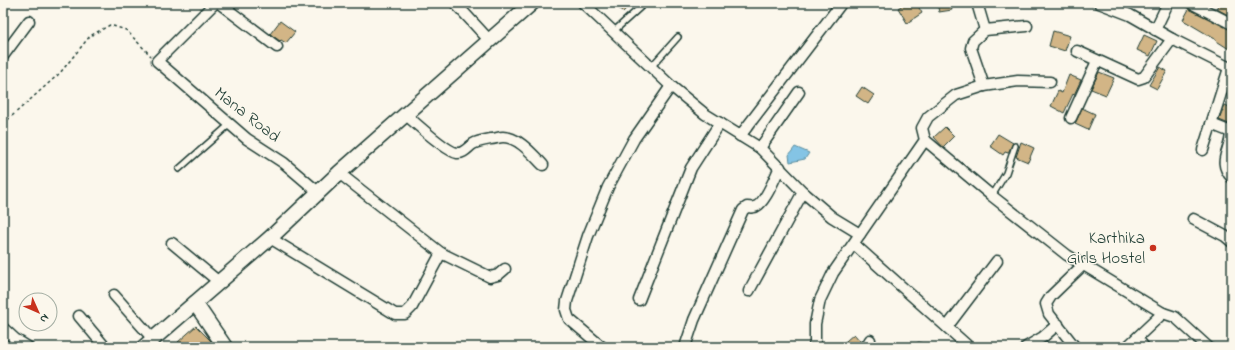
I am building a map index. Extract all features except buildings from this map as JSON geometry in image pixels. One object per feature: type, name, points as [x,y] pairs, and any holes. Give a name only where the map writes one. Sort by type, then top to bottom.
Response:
[{"type":"main road","points":[[148,343],[270,238],[339,173],[532,3]]},
{"type":"main road","points":[[195,303],[226,347]]},
{"type":"street","points":[[157,61],[215,3]]},
{"type":"street","points":[[219,3],[277,47]]},
{"type":"street","points":[[455,3],[490,41]]},
{"type":"street","points":[[583,3],[671,86],[705,114],[760,148],[803,192],[832,217],[860,234]]},
{"type":"street","points":[[977,3],[985,30]]},
{"type":"street","points":[[1099,3],[1130,15],[1155,30],[1230,69],[1203,150]]},
{"type":"street","points":[[1155,30],[1168,3]]},
{"type":"street","points":[[1191,3],[1232,24]]},
{"type":"street","points":[[740,136],[840,5]]},
{"type":"street","points":[[3,56],[29,21]]},
{"type":"street","points":[[984,86],[970,48],[973,41],[985,30],[1027,26]]},
{"type":"street","points":[[1076,51],[1138,79],[1144,77],[1172,39]]},
{"type":"street","name":"Mana Road","points":[[157,61],[257,146],[284,163],[318,192]]},
{"type":"street","points":[[1071,118],[1097,61]]},
{"type":"street","points":[[1050,82],[1018,81],[984,86],[956,95],[928,117],[922,128],[925,140],[1054,246],[1163,313],[1174,317],[1208,347]]},
{"type":"street","points":[[602,347],[568,319],[566,310],[567,301],[588,236],[608,188],[634,139],[671,86]]},
{"type":"street","points":[[760,148],[799,92]]},
{"type":"street","points":[[405,114],[433,138],[452,151],[458,153],[463,152],[473,144],[504,137],[524,146],[543,165]]},
{"type":"street","points":[[639,300],[691,168],[720,123]]},
{"type":"street","points":[[1211,124],[1231,132],[1224,164],[1226,171],[1232,178]]},
{"type":"street","points":[[814,347],[814,324],[820,300],[833,273],[925,140]]},
{"type":"street","points":[[684,347],[694,320],[743,210],[747,207],[754,208],[759,205],[765,197],[780,168]]},
{"type":"street","points":[[339,173],[441,253],[490,277],[498,275],[505,269]]},
{"type":"street","points":[[749,291],[803,192]]},
{"type":"street","points":[[1193,219],[1225,236],[1232,242]]},
{"type":"street","points":[[270,238],[395,314],[405,314],[412,307],[441,253]]},
{"type":"street","points":[[172,243],[220,282]]},
{"type":"street","points":[[854,244],[969,347]]},
{"type":"street","points":[[947,327],[997,260]]},
{"type":"street","points":[[1075,347],[1049,314],[1046,304],[1047,301],[1083,265]]},
{"type":"street","points":[[114,295],[148,343]]},
{"type":"street","points":[[1127,347],[1163,313]]},
{"type":"street","points":[[79,316],[105,347]]},
{"type":"street","points":[[1026,347],[1058,324]]},
{"type":"street","points":[[3,328],[15,339],[28,347]]},
{"type":"street","points":[[1137,338],[1144,347]]},
{"type":"lane","points":[[613,32],[645,3]]},
{"type":"lane","points":[[651,67],[678,37]]},
{"type":"lane","points":[[179,169],[230,124]]},
{"type":"lane","points":[[992,196],[1006,173],[1015,146]]},
{"type":"path","points":[[3,124],[60,73],[90,36],[110,25],[126,30],[157,61]]},
{"type":"water","points":[[795,147],[809,153],[805,159],[790,162],[789,155]]},
{"type":"place","name":"Karthika Girls Hostel","points":[[1153,248]]}]
